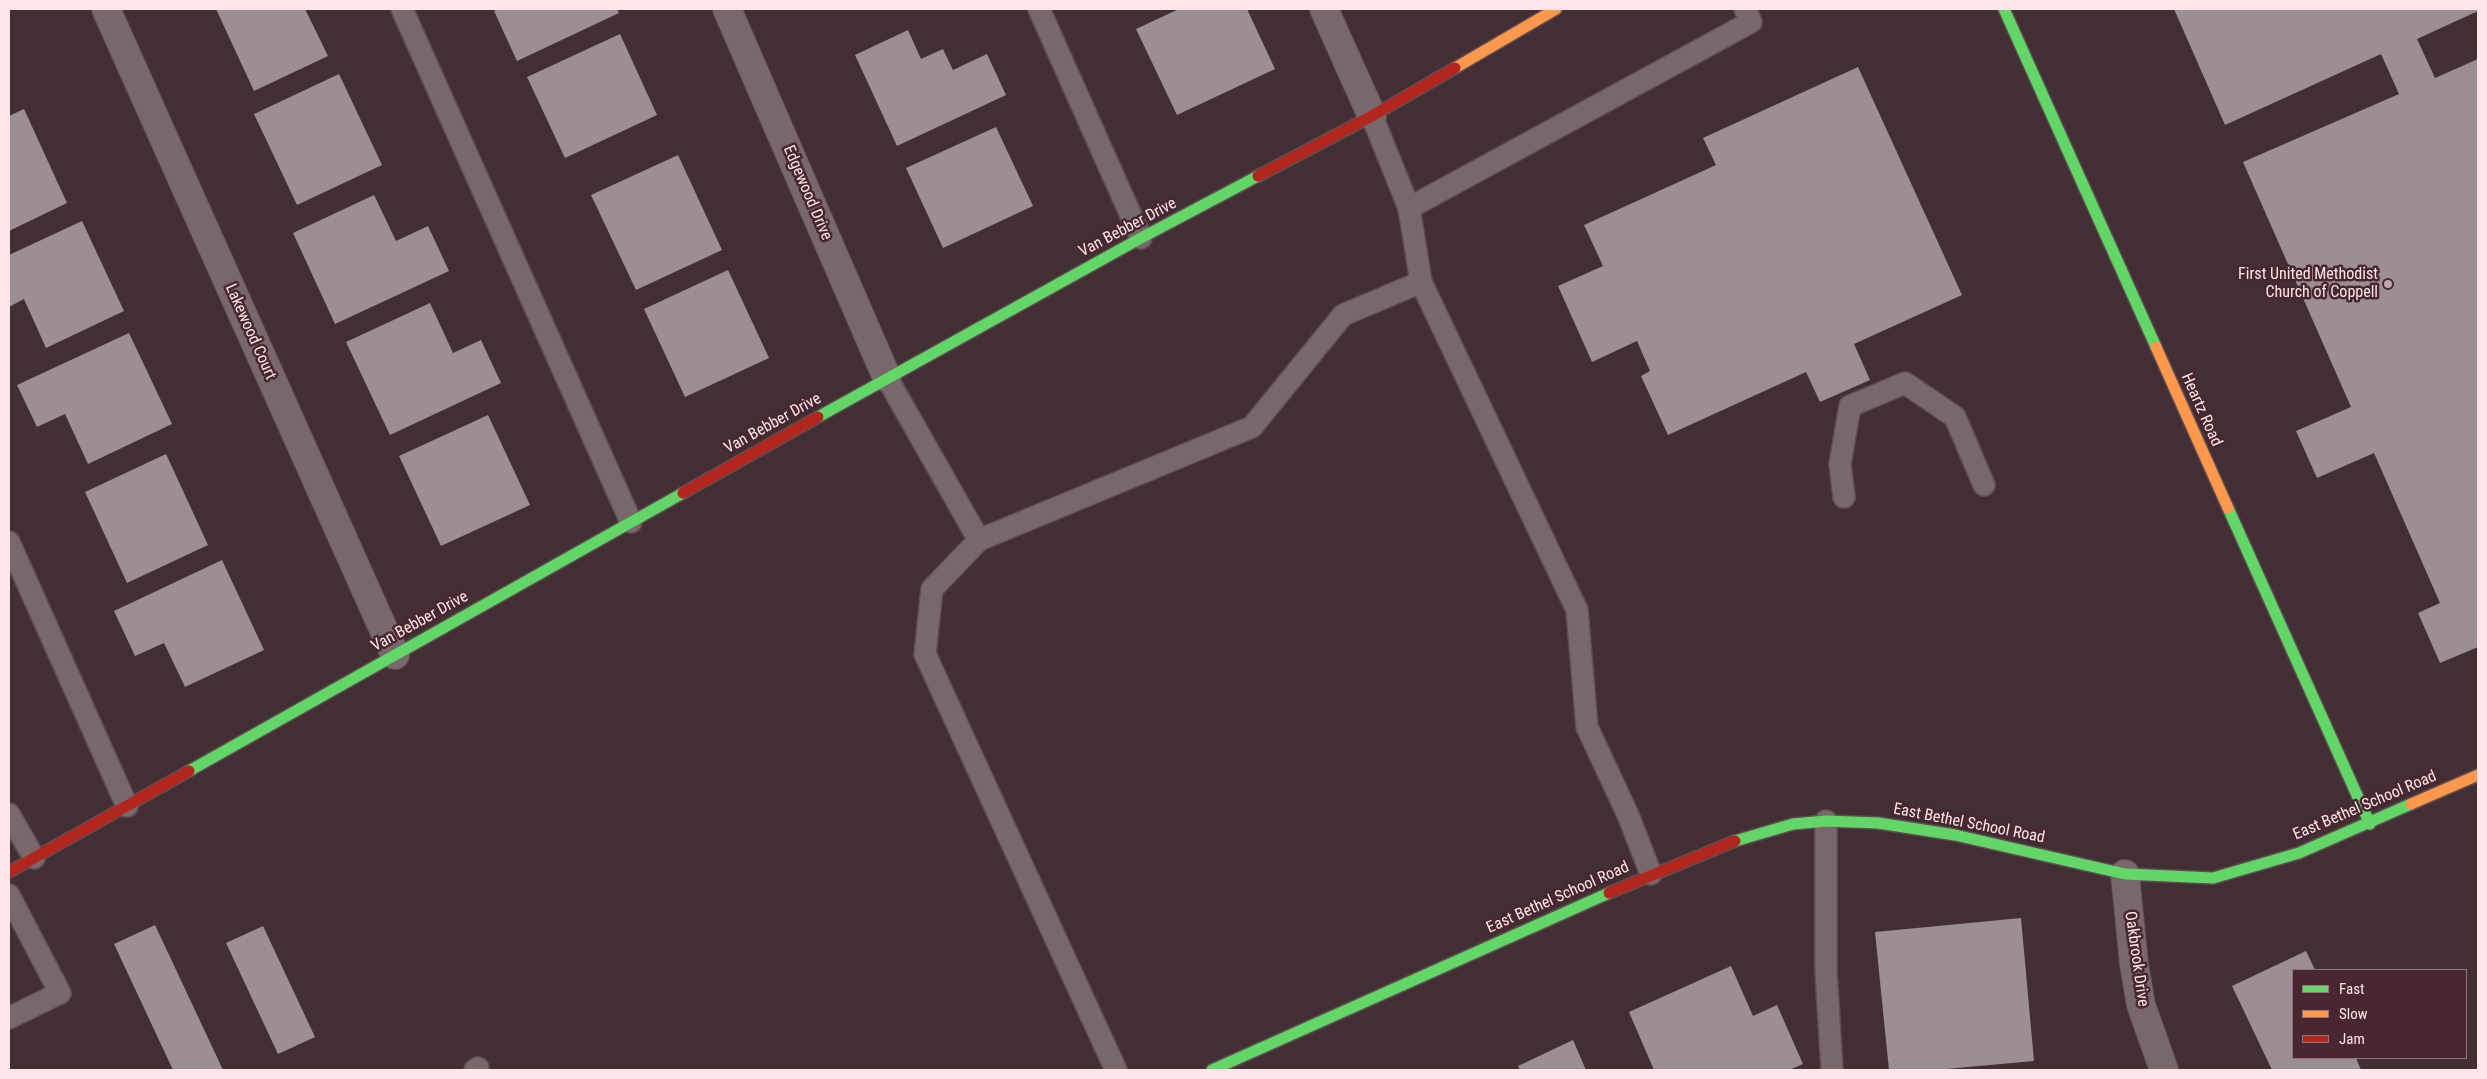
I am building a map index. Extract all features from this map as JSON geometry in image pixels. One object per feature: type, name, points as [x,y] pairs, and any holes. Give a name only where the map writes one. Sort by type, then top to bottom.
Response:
[{"type":"street","name":"Lakewood Court","points":[[106,9],[395,655]]},
{"type":"street","name":"Edgewood Drive","points":[[727,9],[887,378]]},
{"type":"street","points":[[1324,9],[1372,116]]},
{"type":"street","name":"Van Bebber Drive","points":[[9,872],[887,378],[1141,238],[1372,116],[1556,9]]},
{"type":"street","name":"Heartz Road","points":[[2004,9],[2370,824]]},
{"type":"street","name":"East Bethel School Road","points":[[1212,1070],[1650,874],[1724,844],[1793,824],[1826,821],[1878,823],[1955,835],[2125,874],[2213,878],[2299,853],[2370,824],[2478,775]]},
{"type":"street","name":"Oakbrook Drive","points":[[2125,874],[2134,964],[2142,1005],[2164,1070]]},
{"type":"lane","points":[[402,9],[631,522]]},
{"type":"lane","points":[[1039,9],[1141,238]]},
{"type":"lane","points":[[1410,208],[1751,22],[1744,9]]},
{"type":"lane","points":[[1372,116],[1410,208],[1421,282],[1577,610],[1587,727],[1628,815],[1650,874]]},
{"type":"lane","points":[[1116,1070],[925,654],[932,589],[979,540],[1252,427],[1343,315],[1421,282]]},
{"type":"lane","points":[[887,378],[979,540]]},
{"type":"lane","points":[[1844,497],[1840,464],[1850,406],[1905,383],[1955,417],[1984,485]]},
{"type":"lane","points":[[9,542],[127,806]]},
{"type":"lane","points":[[9,814],[34,858]]},
{"type":"lane","points":[[1826,821],[1826,971],[1832,1070]]},
{"type":"lane","points":[[9,895],[60,993],[9,1018]]},
{"type":"building","points":[[216,9],[305,9],[328,56],[254,91]]},
{"type":"building","points":[[498,9],[617,9],[619,13],[517,61],[494,11]]},
{"type":"building","points":[[1179,9],[1247,9],[1275,69],[1177,115],[1136,29]]},
{"type":"building","name":"First United Methodist Church of Coppell","points":[[2174,9],[2478,9],[2478,11],[2417,39],[2435,78],[2478,59],[2478,647],[2440,663],[2418,613],[2440,603],[2374,453],[2317,478],[2296,431],[2351,407],[2243,162],[2399,94],[2381,54],[2225,125]]},
{"type":"building","points":[[908,30],[921,59],[943,49],[953,70],[987,54],[1006,95],[897,146],[855,55]]},
{"type":"building","points":[[620,34],[657,115],[565,158],[527,77]]},
{"type":"building","points":[[1858,67],[1962,295],[1854,344],[1870,380],[1820,402],[1806,372],[1668,435],[1641,376],[1650,371],[1637,341],[1592,362],[1558,286],[1603,266],[1584,225],[1716,165],[1703,138]]},
{"type":"building","points":[[339,74],[382,165],[297,205],[254,114]]},
{"type":"building","points":[[24,109],[67,203],[9,231],[9,116]]},
{"type":"building","points":[[996,127],[1033,206],[943,248],[906,168]]},
{"type":"building","points":[[678,155],[722,250],[636,290],[591,195]]},
{"type":"building","points":[[374,195],[396,241],[428,226],[449,271],[335,324],[293,233]]},
{"type":"building","points":[[82,221],[124,311],[46,348],[24,299],[9,307],[9,255]]},
{"type":"building","points":[[728,270],[769,358],[685,397],[644,309]]},
{"type":"building","points":[[430,303],[453,353],[481,340],[501,383],[390,435],[346,342]]},
{"type":"building","points":[[129,333],[172,424],[88,464],[65,414],[37,427],[17,385]]},
{"type":"building","points":[[488,415],[530,505],[441,546],[399,456]]},
{"type":"building","points":[[166,454],[208,545],[127,583],[85,492]]},
{"type":"building","points":[[222,560],[264,650],[185,687],[164,643],[135,656],[114,611]]},
{"type":"building","points":[[2021,918],[2034,1061],[1935,1070],[1889,1070],[1875,932]]},
{"type":"building","points":[[155,925],[223,1070],[173,1070],[114,944]]},
{"type":"building","points":[[263,926],[315,1037],[278,1054],[226,943]]},
{"type":"building","points":[[2306,951],[2315,969],[2292,969],[2292,1059],[2356,1059],[2361,1070],[2272,1070],[2232,986]]},
{"type":"building","points":[[1731,966],[1753,1016],[1777,1005],[1803,1064],[1789,1070],[1654,1070],[1629,1012]]},
{"type":"building","points":[[1573,1040],[1586,1070],[1520,1070],[1518,1066]]},
{"type":"traffic: fast","points":[[2004,9],[2156,347]]},
{"type":"traffic: fast","points":[[818,417],[1141,238],[1258,176]]},
{"type":"traffic: fast","points":[[189,771],[683,493]]},
{"type":"traffic: fast","points":[[2228,508],[2370,824]]},
{"type":"traffic: fast","points":[[1735,841],[1793,824],[1826,821],[1878,823],[1955,835],[2125,874],[2213,878],[2299,853],[2411,804]]},
{"type":"traffic: fast","points":[[1212,1070],[1609,893]]},
{"type":"traffic: slow","points":[[1455,68],[1556,9]]},
{"type":"traffic: slow","points":[[2156,347],[2228,508]]},
{"type":"traffic: slow","points":[[2411,804],[2478,775]]},
{"type":"traffic: jam","points":[[1258,176],[1372,116],[1455,68]]},
{"type":"traffic: jam","points":[[683,493],[818,417]]},
{"type":"traffic: jam","points":[[9,872],[189,771]]},
{"type":"traffic: jam","points":[[1609,893],[1735,841]]},
{"type":"place","name":"First United Methodist Church of Coppell","points":[[2388,284]]}]
